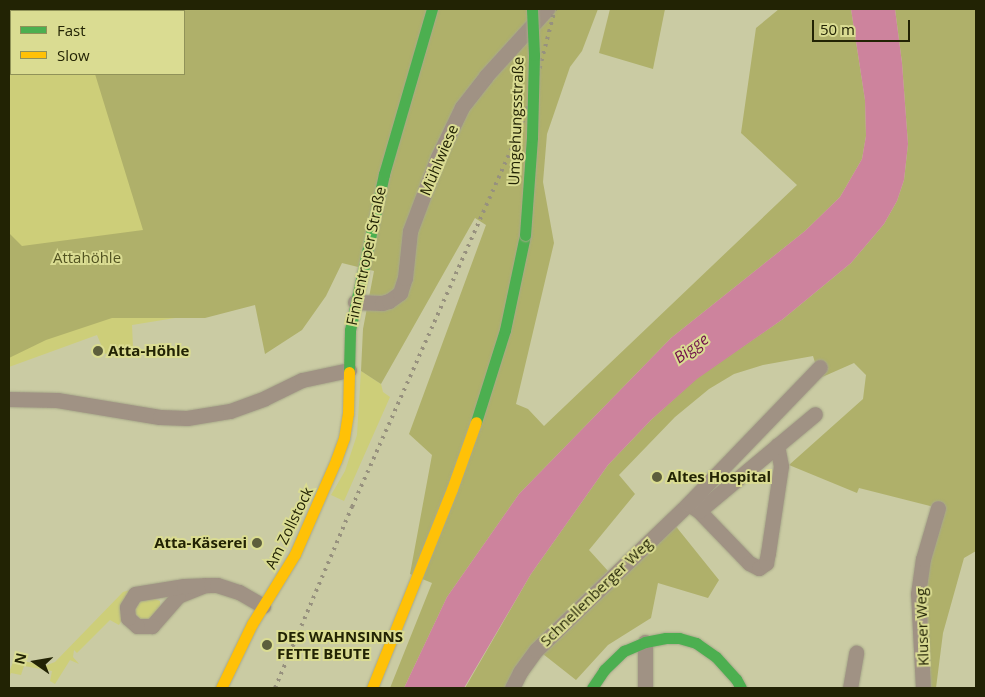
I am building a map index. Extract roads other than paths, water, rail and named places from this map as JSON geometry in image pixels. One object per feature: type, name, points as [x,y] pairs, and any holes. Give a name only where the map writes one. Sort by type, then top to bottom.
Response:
[{"type":"main road","name":"Finnentroper Straße","points":[[349,370],[350,330],[355,302],[384,174],[432,9]]},
{"type":"main road","name":"Umgehungsstraße","points":[[372,688],[452,489],[488,390],[505,330],[525,235],[532,137],[534,55],[532,9]]},
{"type":"main road","name":"Am Zollstock","points":[[221,688],[243,641],[295,554],[336,460],[348,413],[349,370]]},
{"type":"main road","points":[[592,688],[604,670],[624,651],[645,642],[680,638],[696,644],[716,657],[736,679],[741,688]]},
{"type":"street","name":"Mühlwiese","points":[[355,302],[382,303],[389,301],[400,293],[406,278],[410,231],[438,157],[462,107],[486,76],[547,9]]},
{"type":"street","name":"Schnellenberger Weg","points":[[694,507],[820,366]]},
{"type":"street","points":[[9,399],[57,400],[160,418],[187,418],[230,411],[265,398],[302,380],[349,370]]},
{"type":"street","name":"Schnellenberger Weg","points":[[512,688],[520,672],[536,650],[694,507],[815,414]]},
{"type":"street","points":[[694,507],[749,563],[759,568],[766,563],[782,466],[777,445]]},
{"type":"street","name":"Kluser Weg","points":[[923,688],[918,594],[923,559],[938,508]]},
{"type":"street","points":[[206,585],[178,596],[161,619],[152,626],[142,628],[132,622],[126,613],[128,604],[139,592],[206,585],[229,588],[263,606]]},
{"type":"street","points":[[152,590],[169,596],[161,619]]},
{"type":"street","points":[[645,642],[645,688]]},
{"type":"street","points":[[850,688],[856,652]]},
{"type":"water","name":"Bigge","points":[[851,9],[895,9],[902,63],[908,144],[904,180],[897,201],[884,224],[851,263],[783,319],[697,379],[651,420],[608,465],[531,574],[464,688],[404,688],[447,597],[519,494],[671,338],[805,231],[840,197],[862,159],[866,136],[865,100]]},
{"type":"railway","points":[[275,688],[352,507],[517,137],[534,90],[555,9]]},
{"type":"place","name":"Atta-Höhle","points":[[98,351]]},
{"type":"place","name":"Altes Hospital","points":[[657,477]]},
{"type":"place","name":"Atta-Käserei","points":[[257,543]]},
{"type":"place","name":"DES WAHNSINNS FETTE BEUTE","points":[[267,645]]},
{"type":"park label","name":"Attahöhle","points":[[87,258]]}]
